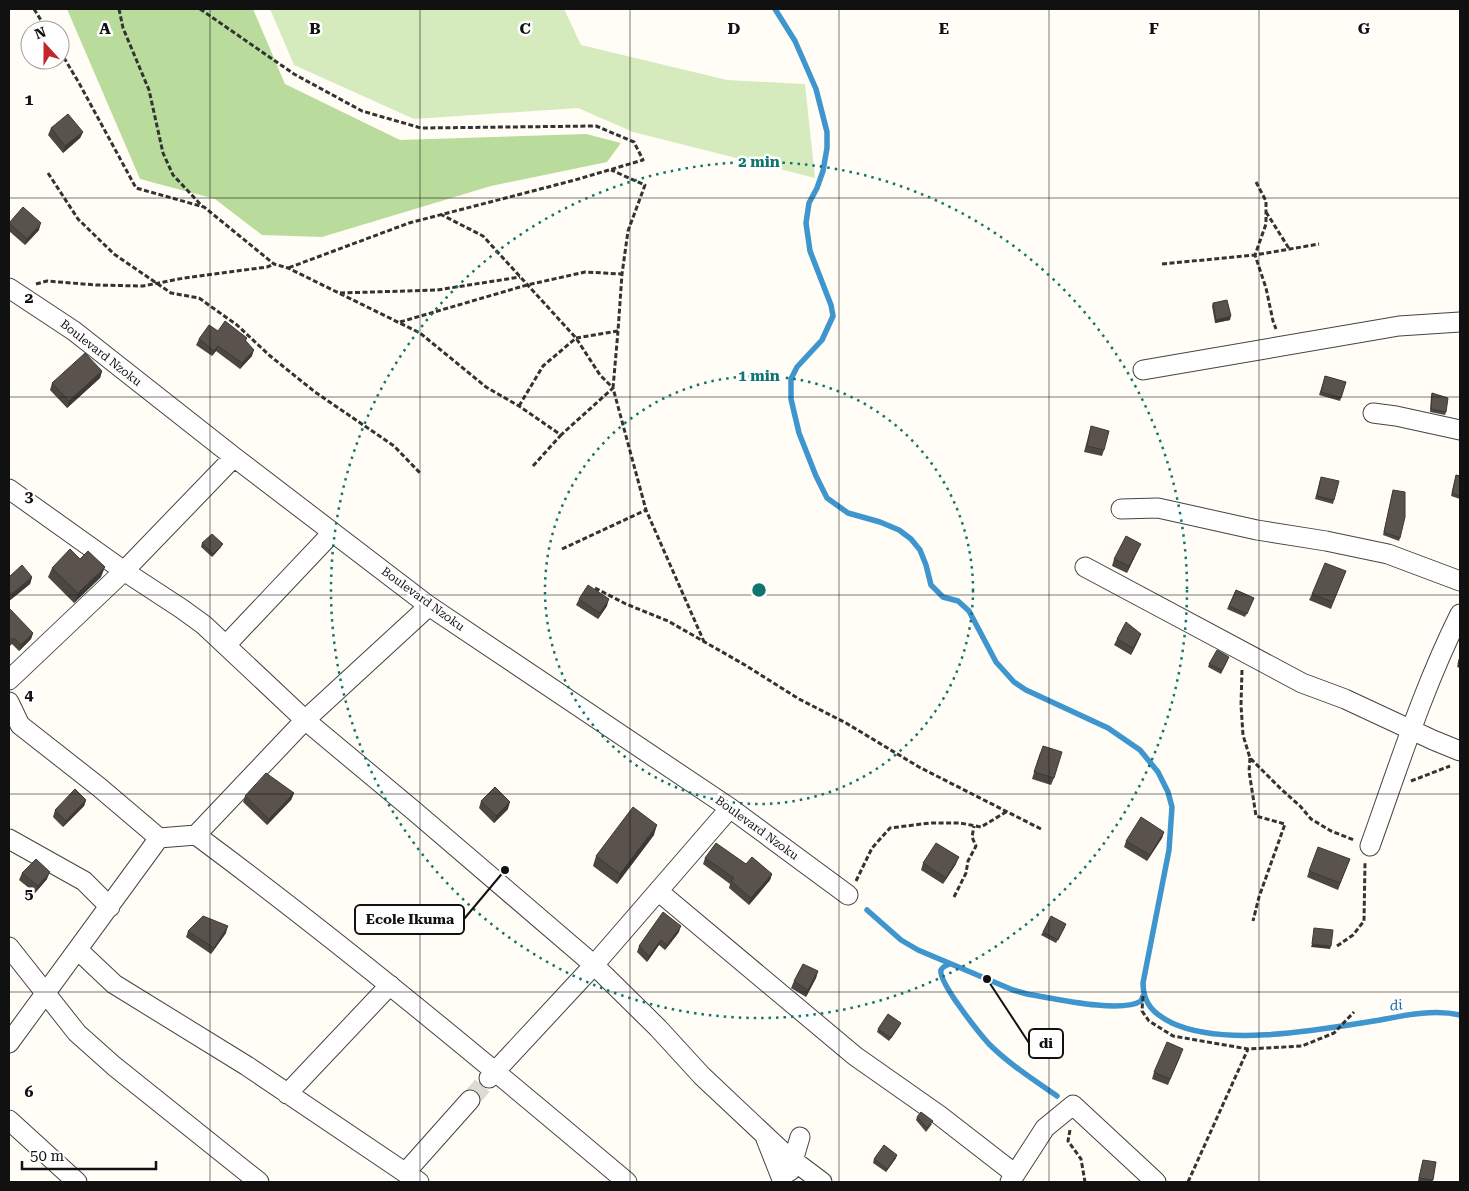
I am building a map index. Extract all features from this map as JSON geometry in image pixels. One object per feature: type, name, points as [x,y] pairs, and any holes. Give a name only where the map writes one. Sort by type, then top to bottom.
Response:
[{"type":"street","name":"Boulevard Nzoku","points":[[11,289],[74,331],[332,533],[430,606],[730,808],[848,895]]},
{"type":"street","points":[[1143,370],[1399,326],[1460,322]]},
{"type":"street","points":[[1373,413],[1460,430]]},
{"type":"street","points":[[9,680],[124,571],[234,457]]},
{"type":"street","points":[[9,489],[124,571],[182,609],[226,645],[305,720],[594,965],[658,1028],[702,1076],[793,1160],[822,1182]]},
{"type":"street","points":[[1121,509],[1158,508],[1257,530],[1326,541],[1388,554],[1460,582]]},
{"type":"street","points":[[226,645],[332,533]]},
{"type":"street","points":[[1085,566],[1302,683],[1346,699],[1412,730],[1456,758]]},
{"type":"street","points":[[196,835],[305,720],[430,606]]},
{"type":"street","points":[[1370,846],[1442,650],[1460,614]]},
{"type":"street","points":[[9,702],[20,725],[160,838],[196,835],[390,985],[492,1075],[627,1182]]},
{"type":"street","points":[[492,1075],[594,965],[730,808]]},
{"type":"street","points":[[9,1044],[160,838]]},
{"type":"street","points":[[9,839],[84,881],[110,907]]},
{"type":"street","points":[[658,891],[855,1056],[939,1115],[1013,1178],[1045,1128],[1073,1105],[1156,1182]]},
{"type":"street","points":[[9,947],[77,1033],[114,1066],[259,1182]]},
{"type":"street","points":[[78,950],[114,984],[239,1061],[412,1177],[470,1100]]},
{"type":"street","points":[[287,1094],[390,985]]},
{"type":"street","points":[[9,1120],[77,1182]]},
{"type":"street","points":[[764,1134],[783,1182]]},
{"type":"street","points":[[788,1182],[800,1138]]},
{"type":"path","points":[[34,9],[41,20]]},
{"type":"path","points":[[119,9],[123,28],[149,90],[163,153],[173,175],[204,207],[274,264],[288,268],[420,333],[486,387],[520,406],[561,435]]},
{"type":"path","points":[[200,9],[294,74],[362,111],[421,128],[596,126],[634,142],[643,160],[409,223],[288,268]]},
{"type":"path","points":[[70,67],[136,188],[204,207]]},
{"type":"path","points":[[611,170],[645,184],[628,231],[622,274],[613,388],[646,510],[705,644]]},
{"type":"path","points":[[48,173],[78,219],[114,254],[171,293],[199,298],[237,325],[269,355],[307,386],[394,446],[420,473]]},
{"type":"path","points":[[1256,182],[1266,201],[1266,224],[1254,255],[1266,288],[1273,322],[1283,346]]},
{"type":"path","points":[[1266,211],[1290,250]]},
{"type":"path","points":[[440,214],[483,236],[576,338],[600,375],[613,388]]},
{"type":"path","points":[[1162,264],[1254,255],[1319,244]]},
{"type":"path","points":[[11,289],[47,281],[143,286],[184,278],[266,267],[274,264]]},
{"type":"path","points":[[400,322],[527,285],[585,272],[622,274]]},
{"type":"path","points":[[337,293],[436,290],[520,277]]},
{"type":"path","points":[[520,406],[543,366],[576,338],[618,331]]},
{"type":"path","points":[[532,466],[561,435],[613,388]]},
{"type":"path","points":[[562,549],[646,510]]},
{"type":"path","points":[[595,588],[626,604],[668,621],[799,699],[846,723],[919,767],[1041,829]]},
{"type":"path","points":[[1243,652],[1241,704],[1244,735],[1250,758],[1249,771],[1256,816],[1284,824],[1259,897],[1253,921]]},
{"type":"path","points":[[1250,758],[1311,819],[1331,831],[1370,846],[1365,864],[1364,921],[1353,935],[1337,946]]},
{"type":"path","points":[[1390,790],[1435,771],[1456,758]]},
{"type":"path","points":[[848,895],[872,848],[890,828],[930,823],[960,823],[981,827],[1006,811]]},
{"type":"path","points":[[954,897],[966,873],[968,861],[976,846],[972,837],[974,826]]},
{"type":"path","points":[[1143,996],[1142,1011],[1149,1021],[1173,1036],[1248,1049],[1302,1046],[1334,1033],[1354,1012]]},
{"type":"path","points":[[1188,1182],[1248,1049]]},
{"type":"path","points":[[1073,1105],[1068,1141],[1081,1159],[1085,1182]]},
{"type":"green space","points":[[67,9],[253,9],[285,84],[400,140],[586,134],[621,143],[607,162],[491,186],[322,237],[262,235],[215,199],[140,179]]},
{"type":"green space","points":[[270,9],[564,9],[581,45],[727,80],[805,84],[815,178],[633,132],[578,108],[414,119],[294,65]]},
{"type":"building","points":[[68,114],[83,132],[65,146],[51,128]]},
{"type":"building","points":[[23,207],[41,223],[27,239],[9,223]]},
{"type":"building","points":[[1227,300],[1231,316],[1216,320],[1213,303]]},
{"type":"building","points":[[225,321],[247,338],[245,340],[254,350],[242,363],[218,346],[214,351],[199,339],[209,325],[218,331]]},
{"type":"building","points":[[85,353],[102,371],[69,401],[52,383]]},
{"type":"building","points":[[1325,376],[1346,382],[1341,398],[1321,392]]},
{"type":"building","points":[[1432,393],[1448,398],[1446,412],[1431,409]]},
{"type":"building","points":[[1091,426],[1109,431],[1104,450],[1087,446]]},
{"type":"building","points":[[1456,475],[1460,476],[1460,496],[1452,493]]},
{"type":"building","points":[[1321,477],[1339,481],[1334,500],[1317,496]]},
{"type":"building","points":[[1393,490],[1405,492],[1405,517],[1400,538],[1384,532]]},
{"type":"building","points":[[212,534],[223,544],[213,554],[202,543]]},
{"type":"building","points":[[1126,536],[1141,544],[1129,566],[1114,559]]},
{"type":"building","points":[[70,549],[80,559],[88,551],[105,567],[78,593],[52,568]]},
{"type":"building","points":[[1325,563],[1346,571],[1333,602],[1312,594]]},
{"type":"building","points":[[22,565],[32,577],[12,594],[9,591],[9,577]]},
{"type":"building","points":[[588,585],[609,599],[600,613],[579,599]]},
{"type":"building","points":[[1236,590],[1254,598],[1247,614],[1229,606]]},
{"type":"building","points":[[10,609],[33,633],[21,645],[14,638],[12,640],[9,637]]},
{"type":"building","points":[[1126,622],[1141,634],[1133,648],[1117,639]]},
{"type":"building","points":[[1217,650],[1229,657],[1222,670],[1209,664]]},
{"type":"building","points":[[1043,746],[1062,752],[1054,778],[1034,772]]},
{"type":"building","points":[[266,773],[294,793],[269,819],[245,796]]},
{"type":"building","points":[[495,787],[510,802],[496,816],[481,801]]},
{"type":"building","points":[[75,789],[86,800],[66,821],[55,810]]},
{"type":"building","points":[[633,807],[657,825],[620,874],[596,856]]},
{"type":"building","points":[[1141,817],[1164,832],[1150,855],[1126,841]]},
{"type":"building","points":[[716,843],[746,864],[752,857],[772,874],[751,898],[731,881],[734,878],[705,858]]},
{"type":"building","points":[[936,843],[959,857],[946,878],[923,863]]},
{"type":"building","points":[[1318,847],[1350,859],[1340,883],[1309,871]]},
{"type":"building","points":[[36,859],[50,872],[38,886],[22,873]]},
{"type":"building","points":[[663,912],[681,926],[667,945],[661,940],[649,956],[639,946]]},
{"type":"building","points":[[203,916],[228,926],[214,948],[188,931]]},
{"type":"building","points":[[1051,916],[1066,924],[1058,940],[1043,932]]},
{"type":"building","points":[[1314,928],[1333,930],[1331,946],[1312,944]]},
{"type":"building","points":[[803,964],[818,971],[808,990],[794,981]]},
{"type":"building","points":[[888,1014],[901,1023],[891,1038],[878,1029]]},
{"type":"building","points":[[1167,1042],[1183,1049],[1170,1079],[1154,1072]]},
{"type":"building","points":[[921,1112],[933,1121],[927,1128],[917,1117]]},
{"type":"building","points":[[884,1145],[897,1155],[887,1169],[874,1159]]},
{"type":"building","points":[[1423,1160],[1436,1162],[1433,1180],[1419,1178]]},
{"type":"waterway","points":[[775,9],[795,41],[816,89],[827,132],[827,148],[823,171],[809,203],[806,223],[810,251],[831,305],[833,316],[822,340],[797,367],[791,379],[791,399],[799,433],[827,498],[848,513],[880,522],[899,530],[911,539],[920,550],[931,585],[943,597],[958,601],[969,611],[996,662],[1014,682],[1026,690],[1108,728],[1140,750],[1158,772],[1168,792],[1172,807],[1169,850],[1143,983],[1147,1003],[1155,1012],[1172,1023],[1194,1030],[1219,1034],[1275,1034],[1331,1028],[1420,1013],[1460,1015]]},
{"type":"waterway","name":"di","points":[[867,910],[901,940],[918,950],[1013,990],[1053,999],[1103,1006],[1131,1005],[1141,1001],[1143,996]]},
{"type":"waterway","points":[[950,964],[941,970],[942,976],[952,996],[977,1030],[1005,1058],[1057,1096]]},
{"type":"tunnel","points":[[470,1100],[489,1078]]},
{"type":"place","name":"Ecole Ikuma","points":[[505,870]]},
{"type":"place","name":"di","points":[[987,979]]}]
